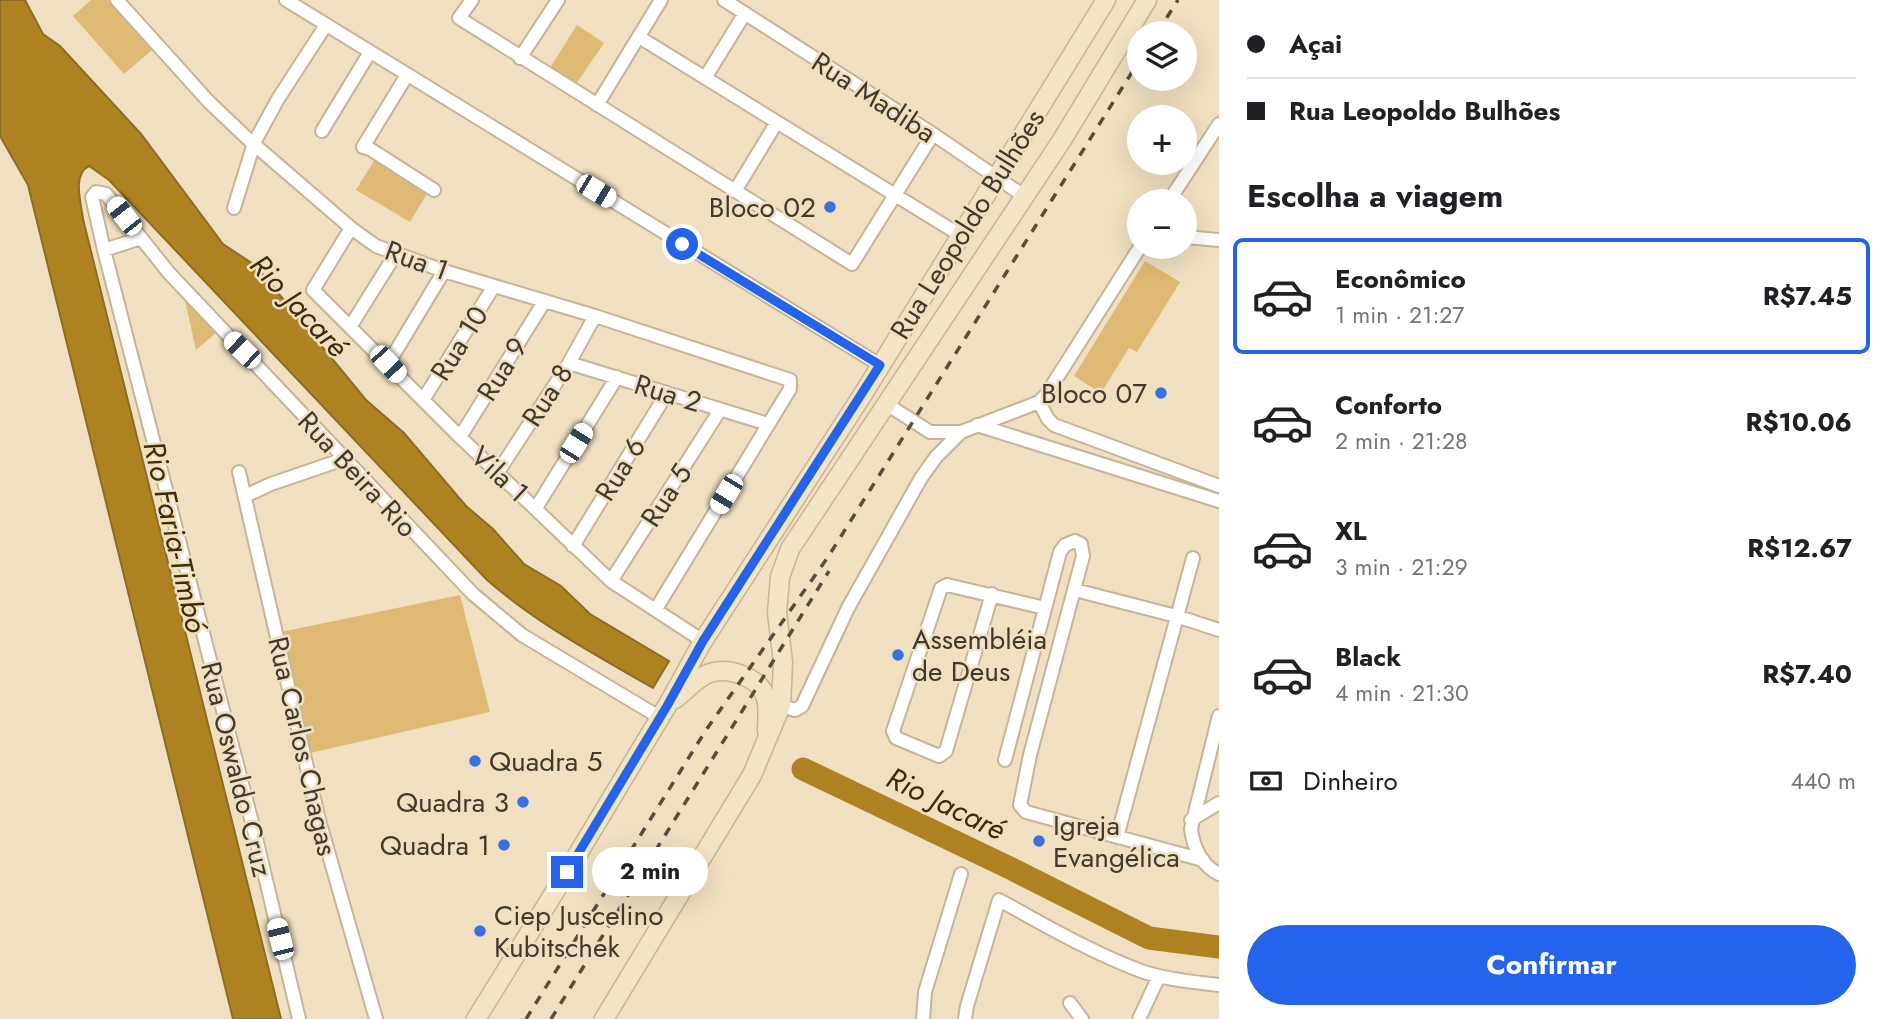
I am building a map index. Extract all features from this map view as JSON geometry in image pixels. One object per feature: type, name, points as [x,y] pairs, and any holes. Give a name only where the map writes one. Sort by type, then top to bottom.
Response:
[{"type":"main road","name":"Rua Leopoldo Bulhões","points":[[475,1019],[567,872],[703,641],[880,365],[1106,0]]},
{"type":"main road","name":"Rua Leopoldo Bulhões","points":[[604,1019],[752,775],[781,706],[783,662],[777,613],[783,562],[1062,140],[1147,0]]},
{"type":"main road","points":[[663,712],[709,673],[733,672],[748,678],[765,693],[767,738]]},
{"type":"street","name":"Rua 1","points":[[117,0],[209,102],[351,228],[376,246],[394,255],[444,271],[783,376],[790,380],[790,389],[768,424]]},
{"type":"street","points":[[286,0],[880,365]]},
{"type":"street","points":[[472,0],[459,18],[852,264],[933,134]]},
{"type":"street","points":[[520,58],[558,0]]},
{"type":"street","points":[[597,106],[661,0]]},
{"type":"street","name":"Rua Madiba","points":[[724,0],[1024,195]]},
{"type":"street","points":[[705,78],[745,13]]},
{"type":"street","points":[[234,208],[254,144],[278,99],[326,25]]},
{"type":"street","points":[[639,37],[960,235]]},
{"type":"street","points":[[321,131],[370,52]]},
{"type":"street","points":[[407,75],[363,147],[434,190]]},
{"type":"street","points":[[734,191],[776,122]]},
{"type":"street","points":[[1177,189],[1219,124]]},
{"type":"street","name":"Rua Beira Rio","points":[[94,194],[99,191],[106,194],[169,273],[473,594],[522,635],[663,712]]},
{"type":"street","name":"Rua Oswaldo Cruz","points":[[94,194],[92,197],[104,250],[256,838],[299,1019]]},
{"type":"street","name":"Vila 1","points":[[351,228],[313,290],[460,437],[611,581],[703,641]]},
{"type":"street","points":[[104,250],[141,238]]},
{"type":"street","points":[[1197,238],[1219,240]]},
{"type":"street","points":[[350,327],[394,255]]},
{"type":"street","points":[[781,706],[795,710],[802,706],[848,608],[921,478],[947,444],[961,432],[1039,402],[1049,391],[1132,259]]},
{"type":"street","points":[[388,364],[444,271]]},
{"type":"street","name":"Rua 10","points":[[423,400],[494,286]]},
{"type":"street","name":"Rua 9","points":[[460,437],[544,302]]},
{"type":"street","name":"Rua 8","points":[[498,472],[569,363],[595,316]]},
{"type":"street","name":"Rua 2","points":[[569,363],[768,424]]},
{"type":"street","points":[[536,508],[617,377]]},
{"type":"street","name":"Rua 6","points":[[573,545],[667,393]]},
{"type":"street","points":[[1039,402],[1054,425],[1219,486]]},
{"type":"street","points":[[888,405],[930,432],[961,432]]},
{"type":"street","name":"Rua 5","points":[[611,581],[720,410]]},
{"type":"street","points":[[656,609],[768,424]]},
{"type":"street","points":[[977,425],[1219,501]]},
{"type":"street","points":[[245,496],[271,484],[344,459]]},
{"type":"street","name":"Rua Carlos Chagas","points":[[239,472],[319,820],[376,1019]]},
{"type":"street","points":[[1005,760],[1060,552],[1065,545],[1075,541],[1081,544],[1083,556],[1030,755],[1020,805],[1026,812],[1203,860]]},
{"type":"street","points":[[1117,836],[1192,558]]},
{"type":"street","points":[[992,594],[946,751],[939,756],[896,738],[893,731],[938,593],[947,585],[992,594],[1045,608]]},
{"type":"street","points":[[1075,590],[1219,630]]},
{"type":"street","points":[[1219,716],[1191,820],[1192,839],[1208,868],[1219,874]]},
{"type":"street","points":[[1191,820],[1219,803]]},
{"type":"street","points":[[923,1019],[925,992],[961,874]]},
{"type":"street","points":[[965,1019],[999,900],[1098,953],[1159,976],[1219,985]]},
{"type":"street","points":[[1139,1019],[1159,976]]},
{"type":"street","points":[[1070,1003],[1082,1019]]},
{"type":"shaded area","points":[[0,0],[25,0],[43,34],[60,46],[141,134],[223,244],[256,266],[366,400],[404,433],[466,506],[493,529],[524,564],[561,586],[590,614],[669,661],[653,688],[547,625],[487,580],[109,180],[89,166],[84,170],[79,182],[83,219],[281,1019],[233,1019],[28,185],[0,136]]},
{"type":"shaded area","points":[[91,0],[108,0],[152,50],[124,74],[73,16]]},
{"type":"shaded area","points":[[577,25],[604,43],[574,87],[548,71]]},
{"type":"shaded area","points":[[375,159],[428,192],[410,222],[356,190]]},
{"type":"shaded area","points":[[1145,261],[1180,282],[1137,352],[1129,348],[1101,393],[1074,376]]},
{"type":"shaded area","points":[[184,296],[217,332],[196,350]]},
{"type":"shaded area","points":[[460,595],[490,712],[306,754],[276,633]]},
{"type":"waterway","name":"Rio Jacaré","points":[[803,769],[1149,938],[1219,947]]},
{"type":"railway","points":[[1165,21],[1178,0]]},
{"type":"railway","points":[[526,1019],[706,730],[828,557],[1127,80]]},
{"type":"railway","points":[[551,1019],[829,571]]},
{"type":"place","name":"Bloco 02","points":[[830,207]]},
{"type":"place","name":"Bloco 07","points":[[1161,393]]},
{"type":"place","name":"Assembléia de Deus","points":[[898,655]]},
{"type":"place","name":"Quadra 5","points":[[475,761]]},
{"type":"place","name":"Quadra 3","points":[[523,802]]},
{"type":"place","name":"Igreja Evangélica","points":[[1039,841]]},
{"type":"place","name":"Quadra 1","points":[[504,845]]},
{"type":"place","name":"Ciep Juscelino Kubitschek","points":[[480,931]]},
{"type":"route","points":[[567,872],[703,641],[880,365],[682,244]]},
{"type":"water label","name":"Rio Faria-Timbó","points":[[175,537]]}]
